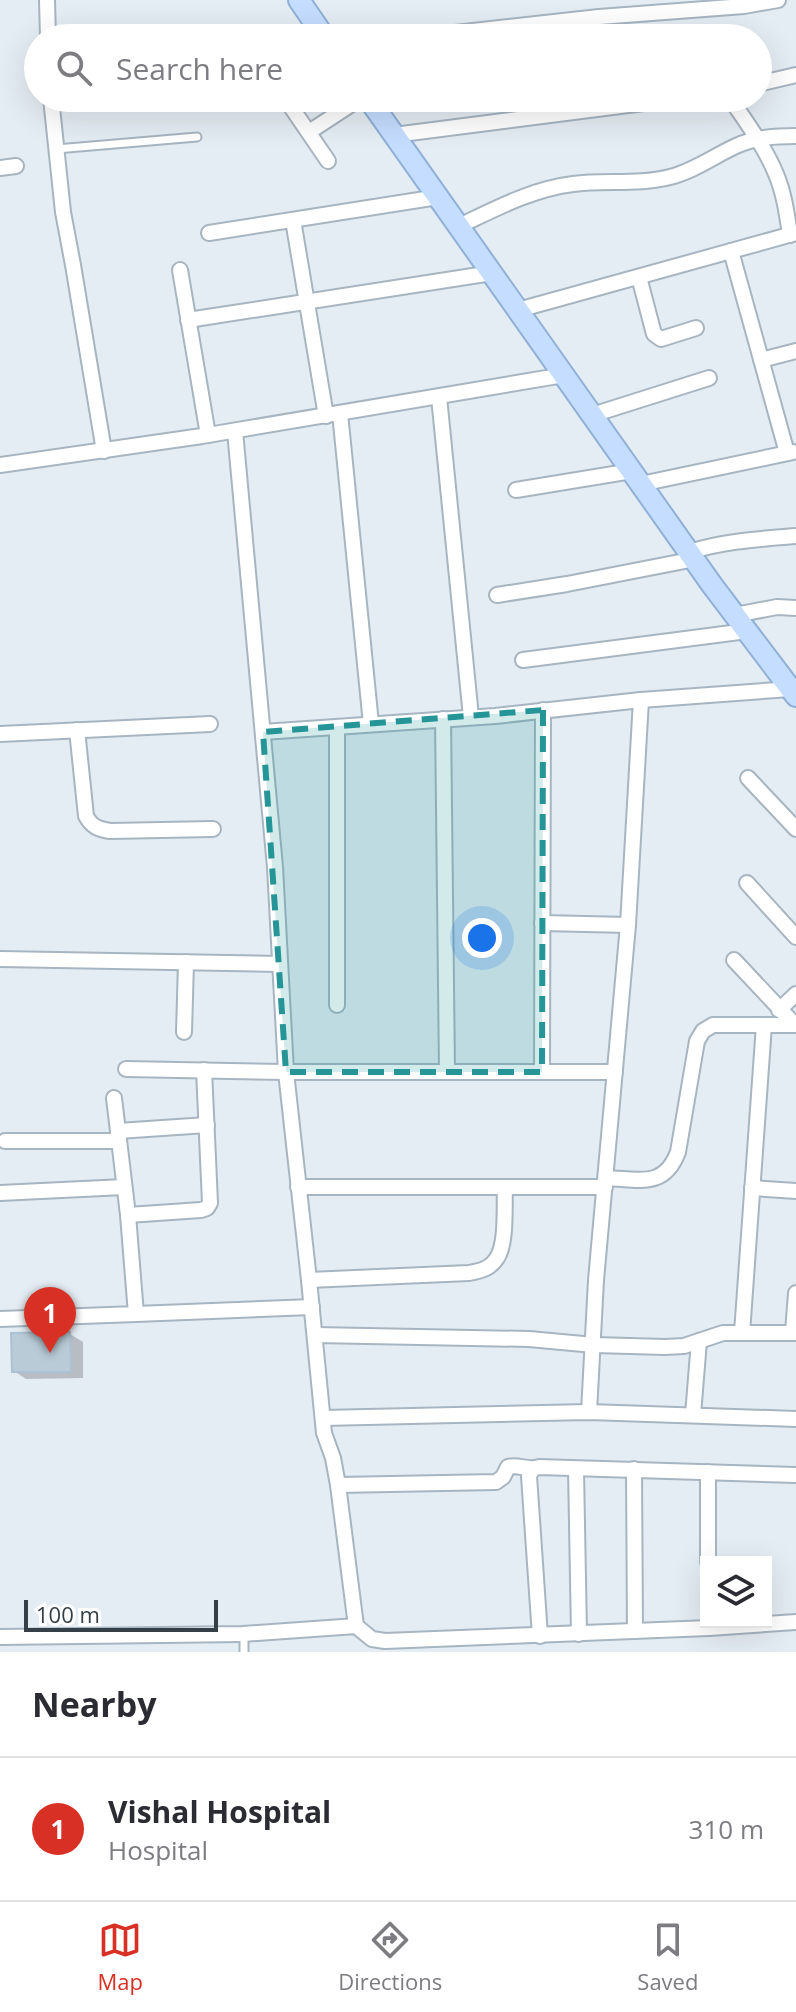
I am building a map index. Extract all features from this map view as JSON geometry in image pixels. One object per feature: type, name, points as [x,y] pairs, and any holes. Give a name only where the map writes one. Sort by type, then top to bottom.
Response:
[{"type":"street","points":[[47,0],[48,24]]},
{"type":"street","points":[[299,0],[315,24]]},
{"type":"street","points":[[536,24],[744,6],[778,0]]},
{"type":"street","points":[[772,81],[796,75]]},
{"type":"street","points":[[52,112],[63,212],[104,451]]},
{"type":"street","points":[[295,112],[328,161]]},
{"type":"street","points":[[309,132],[340,112]]},
{"type":"street","points":[[378,112],[692,556],[793,692]]},
{"type":"street","points":[[394,135],[574,112]]},
{"type":"street","points":[[518,310],[793,234],[776,174],[739,112]]},
{"type":"street","points":[[459,226],[548,189],[574,184],[670,177],[756,139],[796,136]]},
{"type":"street","points":[[0,168],[16,166]]},
{"type":"street","points":[[209,233],[438,197]]},
{"type":"street","points":[[293,220],[307,302],[333,414],[371,724]]},
{"type":"street","points":[[516,490],[636,477],[791,452],[761,360],[731,251]]},
{"type":"street","points":[[180,270],[208,435]]},
{"type":"street","points":[[188,320],[492,273]]},
{"type":"street","points":[[639,277],[657,337],[661,339],[696,328]]},
{"type":"street","points":[[761,360],[796,351]]},
{"type":"street","points":[[0,465],[235,431],[564,375]]},
{"type":"street","points":[[592,415],[709,378]]},
{"type":"street","points":[[439,397],[471,717]]},
{"type":"street","points":[[235,431],[275,867],[286,1072],[324,1433],[338,1485],[356,1626]]},
{"type":"street","points":[[497,595],[567,584],[692,556],[708,546],[796,536]]},
{"type":"street","points":[[523,660],[741,623],[777,607],[796,608]]},
{"type":"street","points":[[263,732],[471,717],[641,700],[793,692]]},
{"type":"street","points":[[589,1412],[596,1280],[628,925],[641,700]]},
{"type":"street","points":[[542,1072],[543,710]]},
{"type":"street","points":[[443,719],[447,1072]]},
{"type":"street","points":[[0,734],[210,724]]},
{"type":"street","points":[[337,727],[337,1005]]},
{"type":"street","points":[[77,730],[86,816],[90,824],[110,831],[213,829]]},
{"type":"street","points":[[748,778],[796,829]]},
{"type":"street","points":[[747,883],[796,937]]},
{"type":"street","points":[[542,923],[628,925]]},
{"type":"street","points":[[0,959],[280,964]]},
{"type":"street","points":[[734,960],[796,1025]]},
{"type":"street","points":[[184,1032],[186,962]]},
{"type":"street","points":[[779,1010],[796,994]]},
{"type":"street","points":[[298,1187],[505,1187],[651,1179],[664,1175],[673,1165],[678,1152],[697,1041],[703,1031],[713,1025],[796,1025]]},
{"type":"street","points":[[742,1333],[764,1025]]},
{"type":"street","points":[[126,1069],[615,1072]]},
{"type":"street","points":[[128,1215],[201,1210],[210,1203],[204,1070]]},
{"type":"street","points":[[114,1098],[136,1314]]},
{"type":"street","points":[[5,1141],[118,1136],[207,1125]]},
{"type":"street","points":[[0,1193],[124,1187]]},
{"type":"street","points":[[309,1280],[485,1270],[496,1260],[501,1249],[505,1187]]},
{"type":"street","points":[[752,1188],[796,1191]]},
{"type":"street","points":[[315,1335],[684,1346],[723,1333],[795,1332],[796,1293]]},
{"type":"street","points":[[0,1319],[312,1307]]},
{"type":"street","points":[[693,1415],[699,1341]]},
{"type":"street","points":[[323,1418],[589,1412],[796,1419]]},
{"type":"street","points":[[338,1485],[496,1482],[512,1466],[532,1470],[539,1467],[796,1475]]},
{"type":"street","points":[[576,1469],[579,1634]]},
{"type":"street","points":[[634,1469],[635,1631]]},
{"type":"street","points":[[532,1470],[529,1476],[540,1636]]},
{"type":"street","points":[[708,1472],[708,1556]]},
{"type":"street","points":[[772,1623],[796,1622]]},
{"type":"street","points":[[0,1637],[243,1634],[356,1626],[372,1639],[385,1641],[540,1636],[700,1626]]},
{"type":"lane","points":[[56,149],[197,137]]},
{"type":"lane","points":[[243,1634],[244,1652]]},
{"type":"highlighted area","points":[[543,710],[542,1072],[286,1072],[263,732]]},
{"type":"building","points":[[70,1332],[71,1372],[12,1372],[11,1333]]},
{"type":"place","name":"Vishal Hospital","points":[[50,1353]]}]
